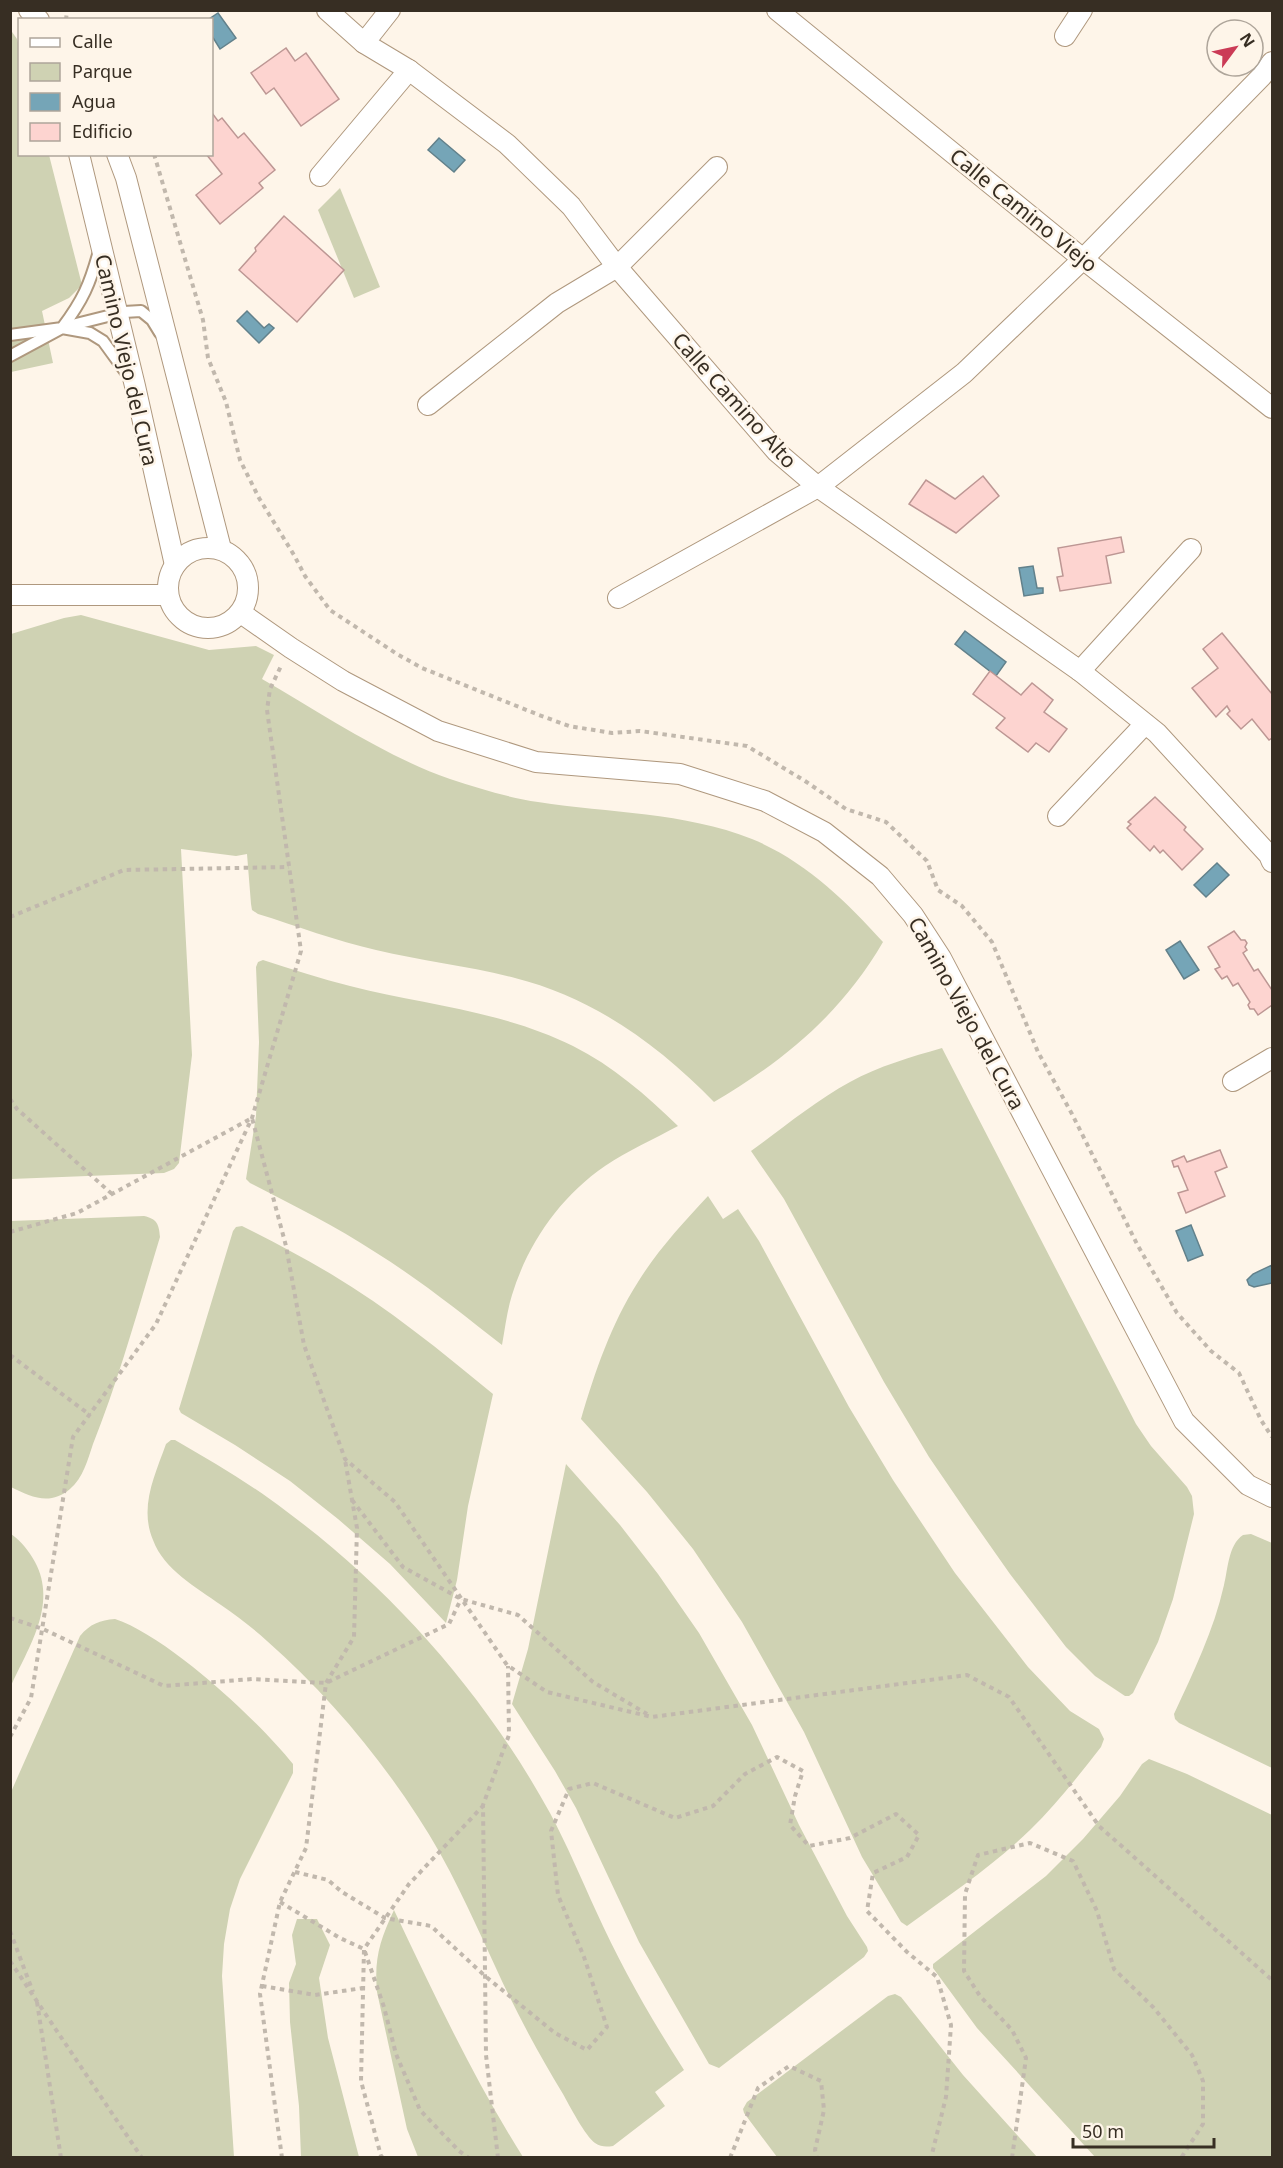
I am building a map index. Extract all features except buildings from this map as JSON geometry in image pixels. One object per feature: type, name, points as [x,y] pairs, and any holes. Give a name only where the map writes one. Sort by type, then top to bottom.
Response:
[{"type":"street","name":"Calle Camino Alto","points":[[327,10],[364,43],[409,70],[507,144],[571,206],[617,267],[777,452],[818,487],[1080,672],[1157,733],[1271,856]]},
{"type":"street","points":[[364,43],[390,10]]},
{"type":"street","name":"Calle Camino Viejo","points":[[777,10],[1083,259],[1272,408]]},
{"type":"street","points":[[1065,36],[1082,10]]},
{"type":"street","points":[[618,598],[818,487],[964,374],[1083,259],[1262,76],[1272,62]]},
{"type":"street","points":[[320,176],[409,70]]},
{"type":"street","name":"Camino Viejo del Cura","points":[[78,156],[135,386],[175,565]]},
{"type":"street","name":"Camino Viejo del Cura","points":[[118,156],[126,178],[220,549]]},
{"type":"street","points":[[428,405],[557,303],[617,267],[717,167]]},
{"type":"street","points":[[203,548],[220,549],[234,557],[244,569],[249,584],[248,599],[241,613],[229,624],[214,629],[199,628],[184,621],[174,610],[168,595],[168,579],[175,565],[187,553],[203,548]]},
{"type":"street","points":[[1080,672],[1191,549]]},
{"type":"street","points":[[10,595],[168,595]]},
{"type":"street","name":"Camino Viejo del Cura","points":[[241,613],[343,681],[438,731],[536,762],[680,774],[765,801],[824,831],[880,876],[914,915],[941,958],[1184,1421],[1248,1485],[1272,1497]]},
{"type":"street","points":[[1058,816],[1145,724]]},
{"type":"street","points":[[1233,1081],[1272,1058]]},
{"type":"lane","points":[[10,356],[62,328],[90,284],[100,245]]},
{"type":"lane","points":[[10,335],[62,328],[117,314],[141,311],[152,320],[170,348]]},
{"type":"lane","points":[[62,328],[90,333],[104,341],[135,386]]},
{"type":"path","points":[[10,1737],[31,1698],[73,1437],[156,1324],[252,1118],[301,951],[267,710],[270,689],[291,648]]},
{"type":"path","points":[[10,916],[124,870],[289,867]]},
{"type":"path","points":[[10,1099],[17,1109],[112,1194]]},
{"type":"path","points":[[10,1232],[77,1212],[252,1118]]},
{"type":"path","points":[[252,1118],[286,1246],[304,1345],[345,1459],[357,1528],[354,1637],[326,1683],[306,1848],[280,1902],[260,1994],[282,2157]]},
{"type":"path","points":[[10,1355],[90,1415]]},
{"type":"path","points":[[345,1459],[395,1502],[507,1665],[547,1692],[652,1717],[967,1675],[1009,1697],[1099,1826],[1272,1980]]},
{"type":"path","points":[[352,1499],[403,1567],[461,1599],[518,1615],[593,1682],[652,1717]]},
{"type":"path","points":[[10,1618],[43,1629],[164,1686],[252,1679],[326,1683],[449,1624],[461,1599]]},
{"type":"path","points":[[498,2157],[486,2055],[483,1805],[509,1735],[507,1665]]},
{"type":"path","points":[[295,1872],[328,1880],[342,1892],[386,1918],[431,1926],[485,1976],[555,2033],[587,2050],[607,2027],[584,1957],[558,1895],[551,1831],[569,1789],[594,1783],[675,1818],[713,1806],[745,1774],[777,1757],[803,1772],[795,1796],[790,1825],[809,1846],[850,1838],[896,1814],[919,1835],[907,1857],[873,1873],[867,1911],[937,1977],[951,2025],[946,2097],[931,2157]]},
{"type":"path","points":[[383,2157],[361,2081],[364,1949],[409,1884],[483,1805]]},
{"type":"path","points":[[1012,2157],[1026,2058],[1012,2030],[981,1996],[964,1971],[965,1894],[978,1855],[1030,1843],[1073,1861],[1096,1911],[1114,1969],[1153,2007],[1192,2055],[1203,2081],[1203,2124],[1181,2157]]},
{"type":"path","points":[[280,1902],[340,1938],[364,1949],[384,2007],[396,2054],[420,2110],[459,2151],[469,2157]]},
{"type":"path","points":[[10,1931],[36,1999],[61,2157]]},
{"type":"path","points":[[10,1961],[142,2157]]},
{"type":"path","points":[[262,1986],[315,1995],[363,1988]]},
{"type":"path","points":[[730,2157],[758,2088],[789,2066],[820,2081],[824,2110],[815,2150],[817,2157]]},
{"type":"green space","points":[[10,29],[18,42],[18,156],[49,156],[82,285],[69,298],[42,311],[53,363],[11,372]]},
{"type":"green space","points":[[340,188],[380,287],[354,298],[318,210]]},
{"type":"green space","points":[[81,615],[209,650],[256,646],[274,655],[262,679],[378,747],[450,779],[527,800],[673,818],[700,823],[752,839],[807,870],[854,911],[883,942],[849,992],[809,1034],[764,1070],[714,1102],[671,1061],[647,1043],[623,1026],[571,997],[515,978],[361,946],[258,914],[252,910],[247,854],[236,856],[181,849],[192,1055],[179,1163],[174,1169],[164,1173],[11,1179],[11,634]]},
{"type":"green space","points":[[263,960],[339,983],[463,1010],[546,1034],[588,1054],[615,1072],[678,1126],[605,1166],[589,1178],[560,1207],[537,1240],[519,1276],[509,1307],[502,1345],[392,1263],[345,1233],[246,1179],[256,1116],[259,1042],[256,967],[258,962]]},
{"type":"green space","points":[[942,1048],[1136,1424],[1192,1496],[1194,1514],[1173,1599],[1158,1642],[1133,1693],[1129,1696],[1125,1696],[1095,1676],[1066,1647],[970,1517],[929,1457],[884,1382],[784,1199],[751,1151],[812,1106],[861,1076],[907,1058]]},
{"type":"green space","points":[[708,1196],[723,1219],[738,1209],[759,1241],[849,1407],[893,1480],[955,1573],[1028,1667],[1070,1711],[1099,1729],[1104,1739],[1101,1747],[1076,1779],[1030,1830],[986,1868],[907,1926],[901,1922],[862,1857],[804,1732],[742,1622],[693,1549],[647,1492],[581,1419],[605,1349],[628,1298],[662,1248]]},
{"type":"green space","points":[[144,1216],[156,1223],[160,1237],[121,1367],[84,1468],[75,1485],[63,1494],[48,1498],[33,1497],[11,1487],[11,1221]]},
{"type":"green space","points":[[242,1226],[287,1249],[373,1301],[493,1394],[468,1506],[457,1580],[446,1623],[390,1564],[338,1519],[290,1481],[181,1413],[179,1409],[233,1231],[236,1227]]},
{"type":"green space","points":[[171,1440],[189,1448],[259,1492],[326,1542],[364,1575],[434,1648],[497,1727],[524,1769],[550,1813],[626,1972],[684,2070],[655,2092],[665,2106],[613,2146],[595,2143],[578,2120],[519,2015],[450,1871],[418,1817],[385,1769],[309,1681],[245,1622],[182,1577],[158,1551],[149,1528],[148,1503],[157,1467],[166,1444]]},
{"type":"green space","points":[[566,1464],[620,1525],[699,1633],[752,1725],[799,1825],[847,1916],[867,1947],[868,1951],[864,1957],[719,2068],[709,2064],[639,1942],[576,1808],[512,1704],[528,1649]]},
{"type":"green space","points":[[11,1534],[25,1546],[35,1562],[41,1578],[43,1594],[38,1626],[11,1686]]},
{"type":"green space","points":[[1251,1534],[1272,1543],[1272,1768],[1179,1723],[1174,1714],[1215,1618],[1231,1551],[1238,1539],[1243,1535]]},
{"type":"green space","points":[[115,1619],[136,1628],[160,1643],[210,1681],[258,1725],[293,1764],[293,1773],[240,1879],[230,1909],[224,1944],[222,1976],[234,2157],[11,2157],[11,1792],[80,1636],[96,1623]]},
{"type":"green space","points":[[1149,1759],[1187,1774],[1272,1815],[1272,2157],[1095,2157],[977,2028],[933,1968],[933,1964],[1046,1876],[1083,1839],[1120,1796],[1142,1764]]},
{"type":"green space","points":[[394,1910],[471,2066],[523,2157],[418,2157],[407,2129],[377,1992],[376,1969],[379,1950]]},
{"type":"green space","points":[[297,1919],[317,1919],[330,1945],[319,1978],[328,2038],[359,2157],[301,2157],[289,1983],[296,1964],[292,1935]]},
{"type":"green space","points":[[895,1994],[901,1997],[963,2075],[1037,2157],[777,2157],[744,2113],[743,2109],[747,2102],[888,1996]]},
{"type":"water","points":[[218,13],[236,38],[220,49],[213,38],[213,18],[210,18]]},
{"type":"water","points":[[439,138],[465,160],[454,172],[428,150]]},
{"type":"water","points":[[247,311],[264,328],[269,324],[274,328],[259,343],[237,321]]},
{"type":"water","points":[[1033,566],[1037,588],[1043,588],[1043,593],[1024,596],[1019,568]]},
{"type":"water","points":[[965,631],[1006,662],[996,676],[955,644]]},
{"type":"water","points":[[1217,863],[1229,875],[1206,897],[1194,885]]},
{"type":"water","points":[[1180,941],[1199,970],[1184,979],[1166,950]]},
{"type":"water","points":[[1191,1225],[1203,1255],[1188,1261],[1176,1231]]},
{"type":"water","points":[[1272,1265],[1272,1283],[1254,1287],[1249,1285],[1247,1280],[1253,1274]]}]
